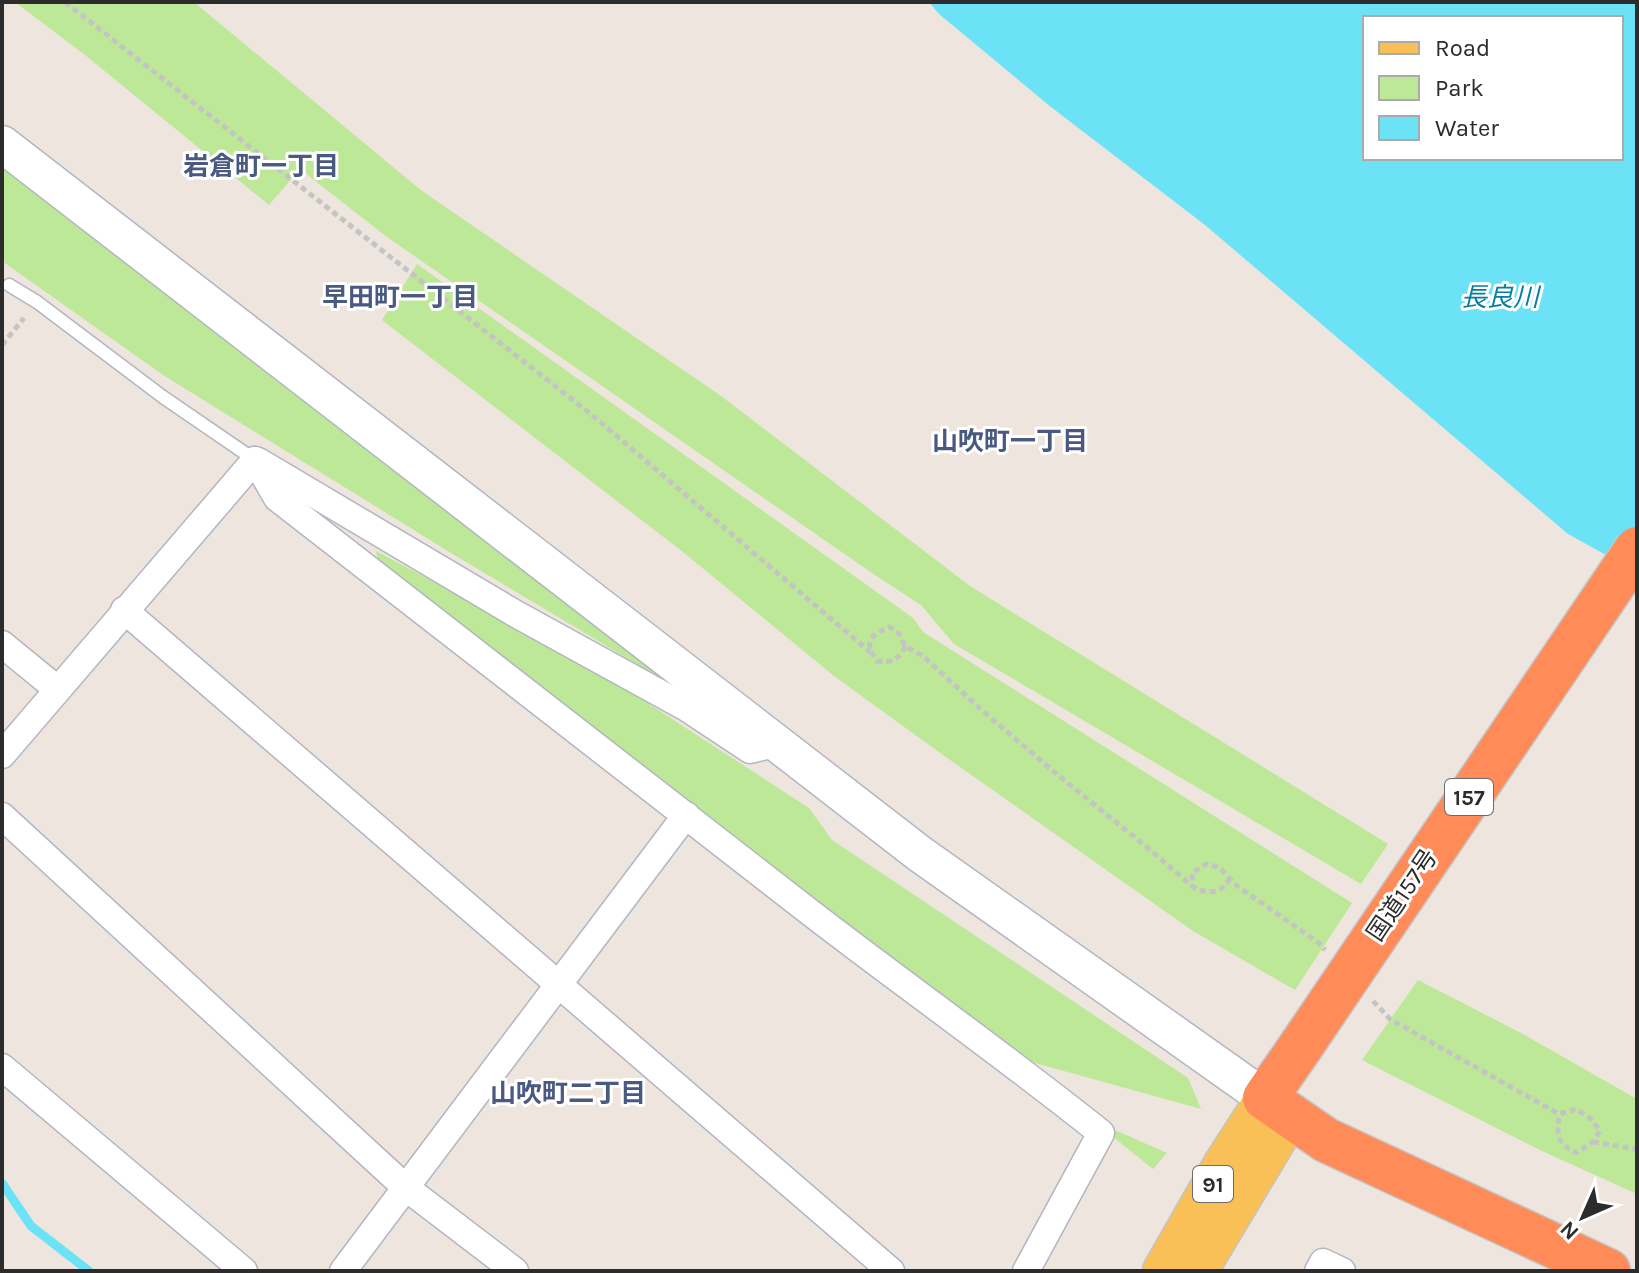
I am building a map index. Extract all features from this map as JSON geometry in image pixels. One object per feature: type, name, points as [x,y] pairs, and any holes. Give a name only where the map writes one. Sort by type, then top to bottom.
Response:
[{"type":"highway","name":"国道157号","points":[[1278,1107],[1637,549]]},
{"type":"highway","name":"国道157号","points":[[1312,1052],[1637,595]]},
{"type":"highway","points":[[1278,1107],[1326,1140],[1608,1271]]},
{"type":"main road","name":"91","points":[[1163,1271],[1224,1164],[1278,1107]]},
{"type":"main road","name":"91","points":[[1197,1271],[1278,1107]]},
{"type":"street","points":[[2,144],[920,854],[1278,1107]]},
{"type":"street","points":[[255,460],[516,614],[685,707],[750,750],[778,743]]},
{"type":"street","points":[[2,755],[255,460]]},
{"type":"street","points":[[255,460],[277,498],[1101,1133],[1026,1271]]},
{"type":"street","points":[[124,610],[891,1271]]},
{"type":"street","points":[[2,644],[57,689]]},
{"type":"street","points":[[343,1271],[686,815]]},
{"type":"street","points":[[2,816],[405,1187],[515,1271]]},
{"type":"street","points":[[2,1067],[244,1271]]},
{"type":"street","points":[[1318,1271],[1323,1262],[1342,1271]]},
{"type":"lane","points":[[9,285],[255,460]]},
{"type":"path","points":[[65,2],[592,415],[877,661],[888,663],[900,657],[905,646]]},
{"type":"path","points":[[2,345],[37,302]]},
{"type":"path","points":[[870,652],[870,641],[877,631],[890,627],[899,634],[905,646],[923,656],[985,713],[1193,887],[1205,892],[1217,890],[1226,886],[1230,878]]},
{"type":"path","points":[[1193,887],[1192,873],[1206,864],[1214,864],[1233,883],[1319,943]]},
{"type":"path","points":[[1390,1019],[1559,1114],[1576,1109],[1590,1118],[1600,1131],[1593,1142],[1576,1153],[1563,1146],[1557,1135],[1559,1114]]},
{"type":"path","points":[[1593,1142],[1637,1149]]},
{"type":"green space","points":[[15,2],[194,2],[422,191],[721,396],[970,586],[1388,844],[1361,884],[954,644],[921,605],[387,237],[300,169],[269,205]]},
{"type":"green space","points":[[2,168],[675,687],[163,375],[2,261]]},
{"type":"green space","points":[[417,264],[913,618],[923,632],[1352,903],[1295,990],[1193,931],[834,676],[683,552],[382,320]]},
{"type":"green space","points":[[376,551],[513,624],[649,704],[809,808],[832,840],[1188,1078],[1201,1109],[1035,1063],[991,1034],[668,792],[380,569]]},
{"type":"green space","points":[[1418,980],[1521,1033],[1637,1099],[1637,1194],[1542,1151],[1362,1060]]},
{"type":"green space","points":[[1092,1120],[1167,1153],[1153,1169]]},
{"type":"water","name":"長良川","points":[[929,2],[1637,2],[1637,572],[1568,534],[1205,225],[1051,107],[939,14]]},
{"type":"waterway","points":[[2,1183],[31,1226],[89,1271]]},
{"type":"district","name":"岩倉町一丁目","points":[[261,166]]},
{"type":"district","name":"早田町一丁目","points":[[400,297]]},
{"type":"district","name":"山吹町一丁目","points":[[1010,441]]},
{"type":"district","name":"山吹町二丁目","points":[[568,1093]]}]
